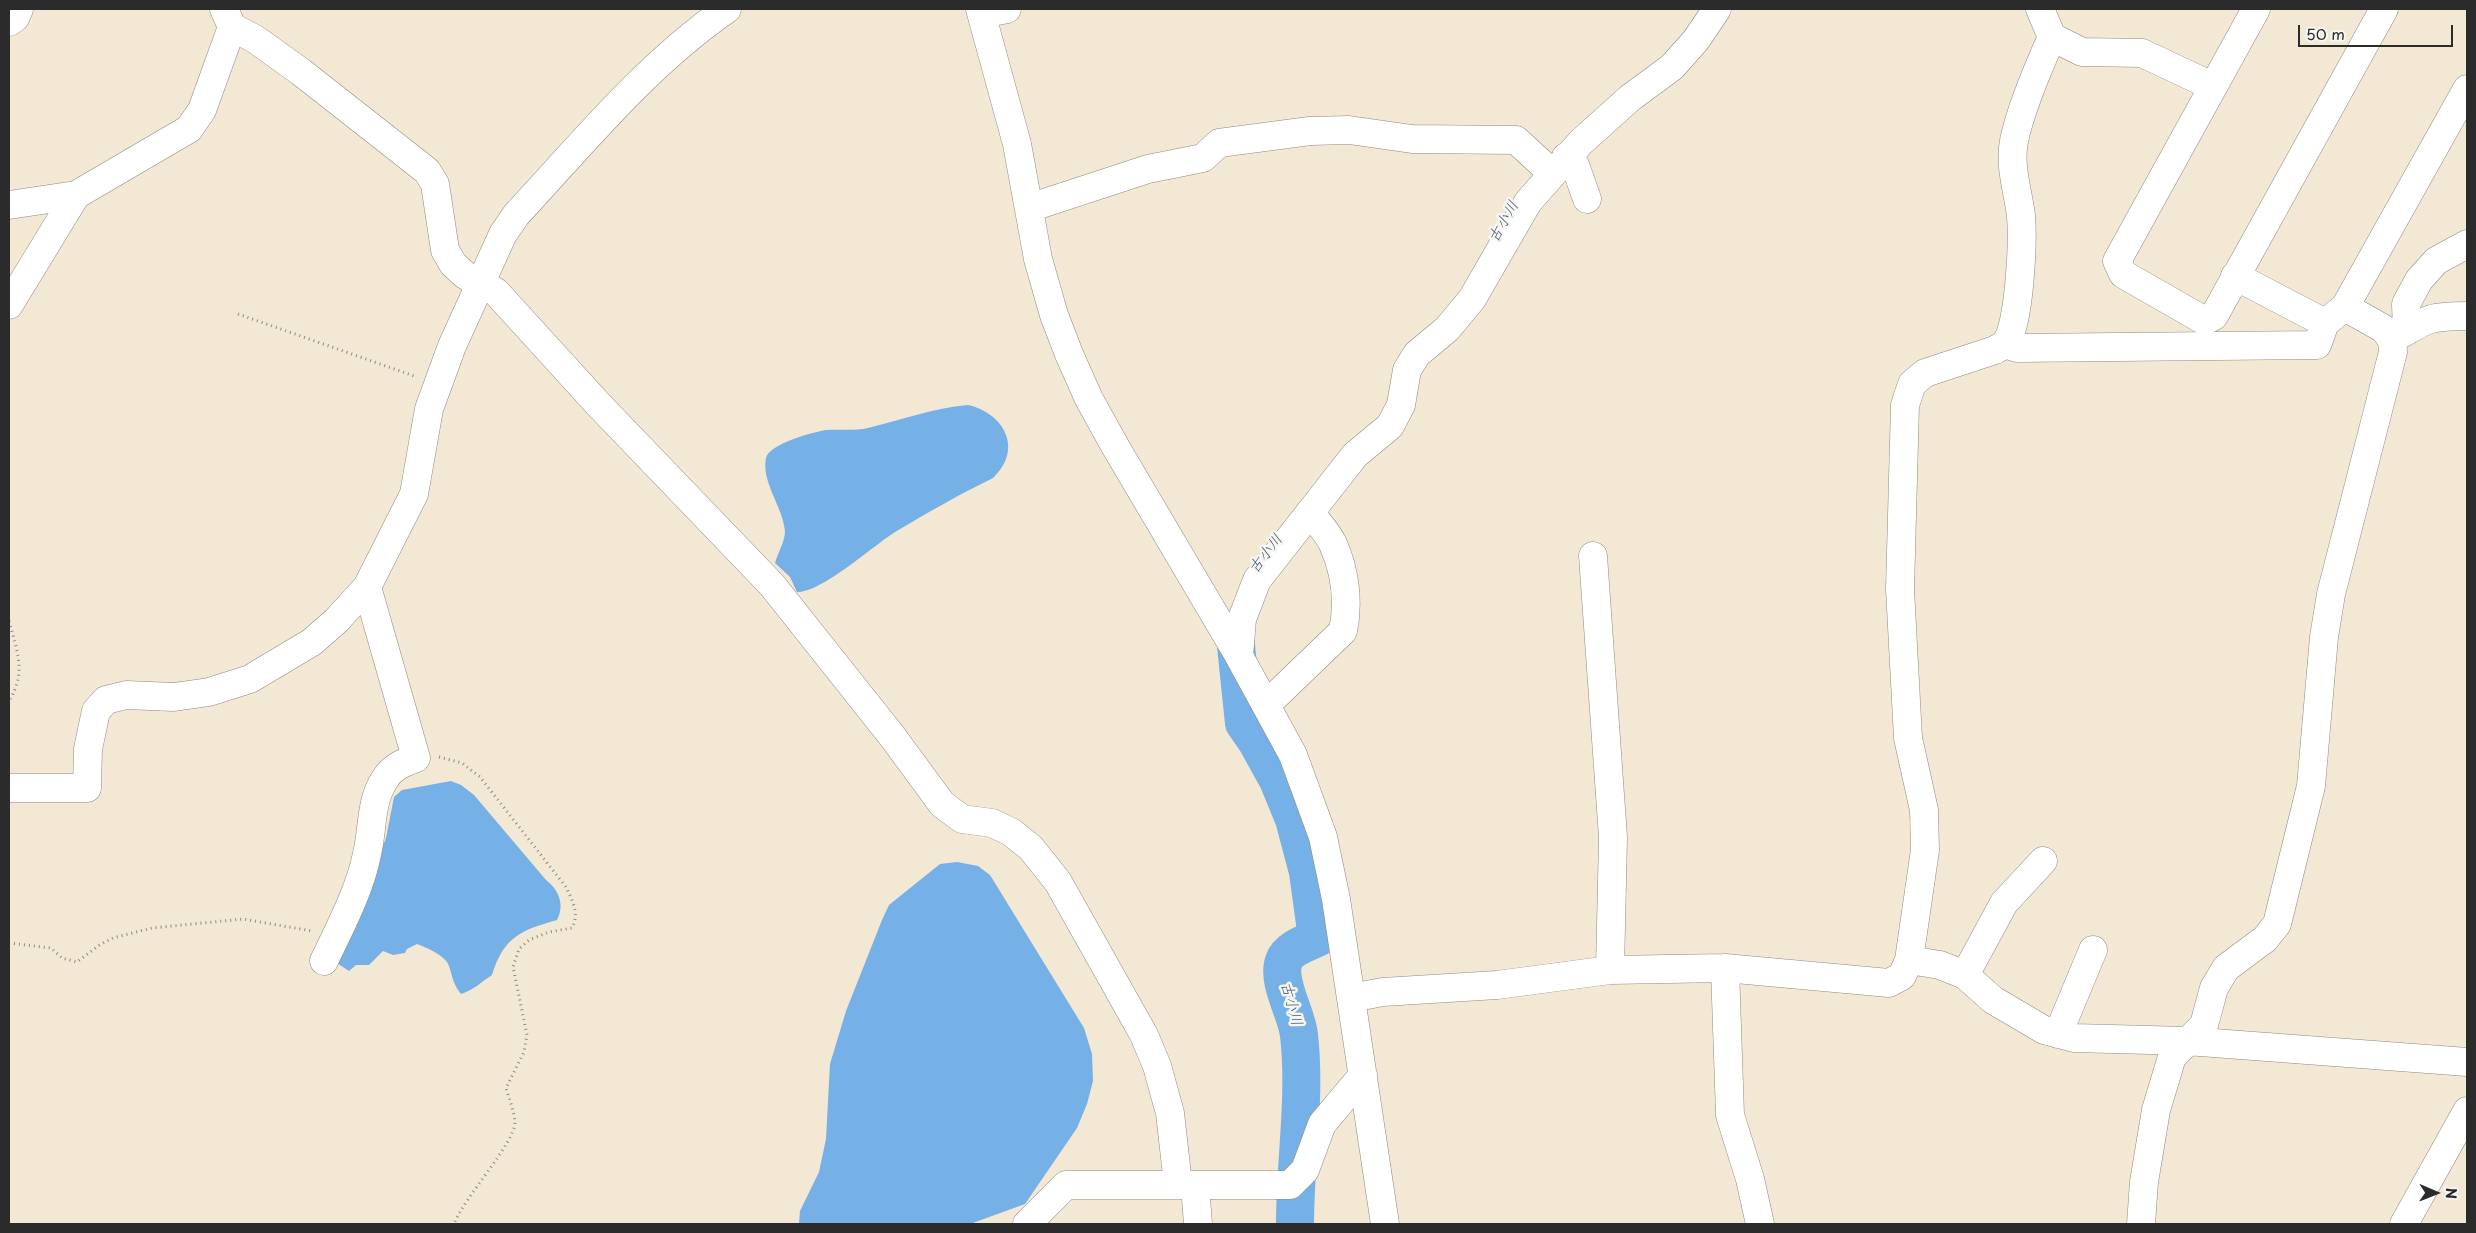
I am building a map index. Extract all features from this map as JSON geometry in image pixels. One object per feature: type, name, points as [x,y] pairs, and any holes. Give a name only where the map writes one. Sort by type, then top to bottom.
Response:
[{"type":"street","points":[[9,22],[15,18],[19,9]]},
{"type":"street","points":[[9,788],[86,788],[88,749],[96,711],[106,700],[126,696],[174,697],[200,693],[250,679],[312,642],[337,620],[367,587],[414,494],[430,409],[438,384],[479,283],[503,234],[516,215],[664,58],[697,30],[727,9]]},
{"type":"street","points":[[1239,656],[1242,619],[1257,580],[1355,455],[1390,426],[1402,405],[1406,370],[1417,354],[1447,329],[1472,298],[1528,202],[1559,165],[1630,98],[1672,67],[1696,40],[1717,9]]},
{"type":"street","points":[[2040,9],[2052,38],[2082,52],[2142,53],[2212,86]]},
{"type":"street","points":[[2256,9],[2212,86],[2118,261],[2124,274],[2205,321],[2214,316],[2384,9]]},
{"type":"street","points":[[990,11],[1038,259],[1054,315],[1089,399],[1239,656],[1293,755],[1324,838],[1336,899],[1384,1224]]},
{"type":"street","points":[[9,205],[76,195],[189,130],[202,110],[228,18],[301,72],[427,171],[435,184],[445,250],[453,264],[465,275],[496,292],[598,404],[772,585],[892,736],[942,804],[962,819],[992,823],[1011,832],[1031,848],[1058,882],[1130,1010],[1157,1066],[1186,1185],[1198,1224]]},
{"type":"street","points":[[1351,998],[1383,992],[1497,985],[1610,970],[1725,968],[1889,982],[1902,976],[1909,960],[1926,850],[1924,810],[1908,738],[1900,589],[1905,405],[1912,384],[1924,373],[1995,350],[2005,344],[2011,329],[2020,280],[2021,216],[2014,185],[2014,142],[2041,63],[2052,38]]},
{"type":"street","points":[[2005,344],[2017,348],[2317,345],[2467,89]]},
{"type":"street","points":[[1029,208],[1139,171],[1203,158],[1219,143],[1310,131],[1349,130],[1412,139],[1516,140],[1559,165],[1575,165],[1587,199]]},
{"type":"street","points":[[9,305],[76,195]]},
{"type":"street","points":[[2141,1224],[2144,1182],[2156,1110],[2172,1057],[2204,1025],[2214,988],[2226,968],[2265,939],[2277,924],[2311,786],[2324,637],[2331,594],[2406,304],[2419,280],[2436,261],[2467,244]]},
{"type":"street","points":[[2235,276],[2335,315],[2399,335]]},
{"type":"street","points":[[2399,335],[2426,319],[2439,316],[2467,316]]},
{"type":"street","points":[[1266,705],[1343,631],[1346,597],[1339,562],[1332,542],[1310,512]]},
{"type":"street","points":[[1593,556],[1613,837],[1610,970]]},
{"type":"street","points":[[329,950],[360,878],[368,854],[378,791],[385,778],[396,766],[416,758],[367,587]]},
{"type":"street","points":[[1965,975],[2004,903],[2044,861]]},
{"type":"street","points":[[2058,1034],[2094,950]]},
{"type":"street","points":[[1909,960],[1940,965],[1965,975],[1993,1000],[2044,1030],[2074,1038],[2187,1041],[2467,1062]]},
{"type":"street","points":[[1725,968],[1730,1115],[1750,1179],[1760,1224]]},
{"type":"street","points":[[1027,1224],[1066,1185],[1290,1185],[1305,1170],[1322,1124],[1363,1075]]},
{"type":"street","points":[[2404,1224],[2467,1111]]},
{"type":"path","points":[[238,314],[438,384]]},
{"type":"path","points":[[9,620],[18,655],[20,672],[17,688],[9,700]]},
{"type":"path","points":[[416,758],[443,757],[462,763],[480,777],[566,887],[575,908],[576,922],[572,928],[549,932],[530,940],[519,949],[513,966],[527,1035],[524,1052],[506,1088],[515,1121],[512,1136],[460,1209],[454,1224]]},
{"type":"path","points":[[9,943],[52,948],[62,958],[77,962],[101,944],[121,935],[161,927],[243,919],[309,930],[329,950]]},
{"type":"water","points":[[968,405],[981,409],[991,416],[1000,424],[1006,434],[1008,444],[1007,455],[1002,467],[993,478],[895,532],[833,577],[807,590],[797,592],[790,577],[775,563],[783,543],[785,531],[769,485],[765,467],[766,458],[769,453],[792,440],[820,431],[868,428],[930,411]]},
{"type":"water","points":[[451,781],[461,785],[474,795],[551,884],[557,893],[560,903],[557,920],[534,927],[516,937],[502,951],[492,975],[474,988],[461,994],[455,985],[447,962],[437,953],[417,944],[407,949],[405,953],[393,955],[383,951],[369,965],[356,965],[349,971],[337,963],[386,838],[394,797],[402,790]]},
{"type":"water","points":[[957,862],[978,866],[990,875],[1084,1028],[1092,1054],[1093,1081],[1087,1104],[1077,1128],[1025,1204],[970,1224],[799,1224],[800,1211],[819,1172],[826,1139],[830,1064],[846,1011],[882,920],[889,905],[940,864]]},
{"type":"waterway","name":"古小川","points":[[1235,636],[1244,723],[1278,780],[1294,819],[1308,872],[1317,938],[1289,953],[1282,969],[1285,988],[1299,1035],[1301,1059],[1301,1106],[1295,1224]]}]
